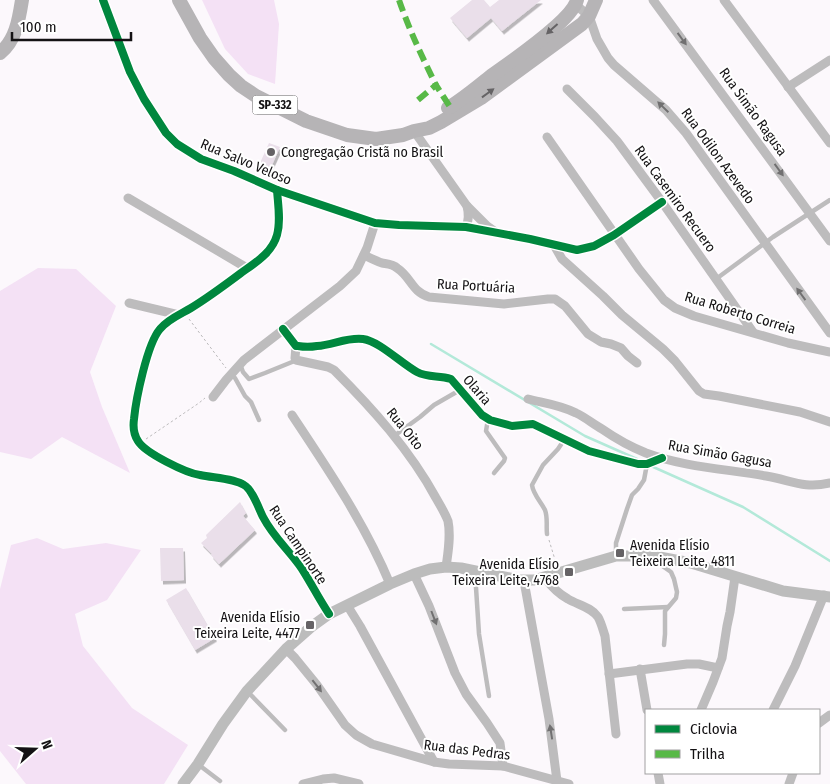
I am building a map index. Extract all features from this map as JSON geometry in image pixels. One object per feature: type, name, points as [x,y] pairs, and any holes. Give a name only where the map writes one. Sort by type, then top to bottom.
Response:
[{"type":"main road","points":[[0,53],[13,37],[19,19],[22,0]]},
{"type":"main road","name":"SP-332","points":[[179,0],[200,38],[214,58],[241,86],[256,96],[328,130],[376,139],[429,128],[481,98],[575,31],[589,16],[596,0]]},
{"type":"main road","name":"SP-332","points":[[414,131],[453,105],[526,51],[568,15],[577,2]]},
{"type":"main road","points":[[183,784],[247,691],[286,649],[328,614],[390,584],[430,569],[446,567],[475,570],[524,581],[545,578],[616,556],[654,556],[691,563],[783,591],[827,596]]},
{"type":"street","name":"Rua Salvo Veloso","points":[[103,0],[130,72],[144,99],[166,133],[177,144],[202,159],[277,190],[375,223],[466,227],[577,250],[594,246],[614,235],[662,202]]},
{"type":"street","name":"Rua Simão Ragusa","points":[[654,0],[830,241]]},
{"type":"street","points":[[724,0],[829,140]]},
{"type":"street","points":[[577,2],[589,16]]},
{"type":"street","name":"Rua Odilon Azevedo","points":[[589,16],[597,39],[608,58],[666,110],[686,134],[830,334]]},
{"type":"street","points":[[788,87],[830,60]]},
{"type":"street","name":"Rua Casemiro Recuero","points":[[567,88],[617,141],[753,332]]},
{"type":"street","points":[[414,131],[467,206],[487,226],[496,232]]},
{"type":"street","name":"Rua Roberto Correia","points":[[547,137],[614,235],[664,300],[675,308],[694,316],[788,343],[830,352]]},
{"type":"street","points":[[140,444],[136,436],[134,420],[143,373],[157,334],[170,320],[230,282],[268,252],[276,237],[278,218],[277,190]]},
{"type":"street","points":[[128,198],[247,268]]},
{"type":"street","points":[[466,227],[469,221],[467,206]]},
{"type":"street","points":[[213,397],[244,360],[340,286],[356,270],[364,255],[375,223]]},
{"type":"street","points":[[554,245],[562,259],[622,315],[663,349],[699,391],[704,394],[800,412],[830,422]]},
{"type":"street","name":"Rua Portuária","points":[[364,255],[397,267],[405,274],[418,292],[427,296],[504,304],[548,299],[557,300],[565,306],[588,334],[601,342],[621,348],[637,363]]},
{"type":"street","points":[[129,303],[182,314]]},
{"type":"street","points":[[284,328],[296,346],[295,358],[297,360]]},
{"type":"street","name":"Olaria","points":[[296,346],[316,347],[349,339],[368,340],[415,371],[428,376],[450,379],[478,412],[488,419],[507,425],[533,424],[589,451],[638,464],[647,464]]},
{"type":"street","name":"Rua Oito","points":[[297,360],[334,370],[394,436],[417,466],[447,519],[449,542],[446,567]]},
{"type":"street","name":"Rua Simão Gagusa","points":[[528,398],[575,412],[620,440],[644,452],[662,458],[696,466],[768,476],[803,485],[815,486],[830,483]]},
{"type":"street","points":[[292,415],[343,495],[375,551],[390,584]]},
{"type":"street","name":"Rua Campinorte","points":[[140,444],[157,456],[198,475],[235,481],[246,486],[270,531],[302,569],[328,614]]},
{"type":"street","points":[[647,464],[662,458]]},
{"type":"street","points":[[414,574],[433,614],[455,672],[466,694],[500,743],[503,766]]},
{"type":"street","points":[[702,709],[722,658],[735,577]]},
{"type":"street","points":[[545,578],[566,598],[589,609],[598,617],[604,636],[616,734]]},
{"type":"street","points":[[524,581],[549,719],[557,781]]},
{"type":"street","points":[[774,709],[796,666],[827,596]]},
{"type":"street","points":[[347,605],[434,762]]},
{"type":"street","name":"Rua das Pedras","points":[[286,649],[317,685],[345,725],[356,735],[372,744],[434,762],[503,766],[570,784]]},
{"type":"street","points":[[609,674],[687,664],[699,664],[718,668]]},
{"type":"street","points":[[640,669],[647,709]]},
{"type":"street","points":[[303,784],[334,778],[359,784]]},
{"type":"lane","points":[[716,279],[830,200]]},
{"type":"lane","points":[[240,364],[243,372],[249,379],[297,360]]},
{"type":"lane","points":[[231,374],[251,402],[259,420]]},
{"type":"lane","points":[[394,436],[434,405],[460,390]]},
{"type":"lane","points":[[488,419],[486,431],[505,458],[494,473]]},
{"type":"lane","points":[[547,534],[546,514],[533,491],[532,485],[544,464],[564,440]]},
{"type":"lane","points":[[616,556],[616,543],[627,509],[632,495],[644,480],[647,464]]},
{"type":"lane","points":[[654,556],[661,565],[671,572],[677,596],[665,611],[664,645]]},
{"type":"lane","points":[[475,570],[479,634],[489,696]]},
{"type":"lane","points":[[624,609],[668,607]]},
{"type":"lane","points":[[247,691],[285,730]]},
{"type":"lane","points":[[198,764],[202,769],[220,781]]},
{"type":"path","points":[[182,314],[231,374]]},
{"type":"path","points":[[140,444],[208,396],[213,397]]},
{"type":"path","points":[[547,534],[559,573]]},
{"type":"shaded area","points":[[202,0],[274,0],[279,24],[275,84],[248,74],[225,49]]},
{"type":"shaded area","points":[[38,268],[76,269],[116,306],[90,372],[102,407],[130,473],[62,437],[31,459],[0,452],[0,291]]},
{"type":"shaded area","points":[[37,538],[63,549],[106,543],[141,550],[107,600],[75,614],[83,646],[132,708],[188,745],[164,784],[26,784],[0,751],[0,589],[11,545]]},
{"type":"building","points":[[472,0],[484,0],[490,7],[499,0],[541,0],[502,31],[491,18],[467,38],[450,18]]},
{"type":"building","name":"Congregação Cristã no Brasil","points":[[269,143],[280,147],[271,167],[260,163]]},
{"type":"building","points":[[240,502],[246,513],[243,516],[255,530],[219,564],[201,543],[207,538],[206,535]]},
{"type":"building","points":[[160,548],[183,548],[184,580],[161,581]]},
{"type":"building","points":[[186,588],[215,638],[195,650],[166,600]]},
{"type":"waterway","points":[[431,344],[585,436],[637,459]]},
{"type":"waterway","points":[[651,466],[743,507],[830,561]]},
{"type":"marked path","points":[[399,0],[416,43],[436,85]]},
{"type":"marked path","points":[[418,100],[436,85],[450,107]]},
{"type":"cycle path","points":[[103,0],[130,72],[144,99],[166,133],[177,144],[201,159],[277,190],[375,223],[466,227],[577,250],[594,246],[614,235],[662,202]]},
{"type":"cycle path","points":[[277,190],[279,224],[275,241],[267,252],[211,295],[167,322],[155,336],[137,399],[134,430],[142,446],[166,462],[194,473],[223,478],[247,487],[267,524],[302,569],[329,614]]},
{"type":"cycle path","points":[[283,329],[296,346],[308,347],[357,339],[363,339],[376,344],[417,372],[451,379],[482,415],[490,420],[512,426],[533,424],[589,451],[638,464],[647,464],[662,458]]},
{"type":"place","name":"Congregação Cristã no Brasil","points":[[271,152]]},
{"type":"place","name":"Avenida Elísio Teixeira Leite, 4811","points":[[620,553]]},
{"type":"place","name":"Avenida Elísio Teixeira Leite, 4768","points":[[569,572]]},
{"type":"place","name":"Avenida Elísio Teixeira Leite, 4477","points":[[310,625]]}]
